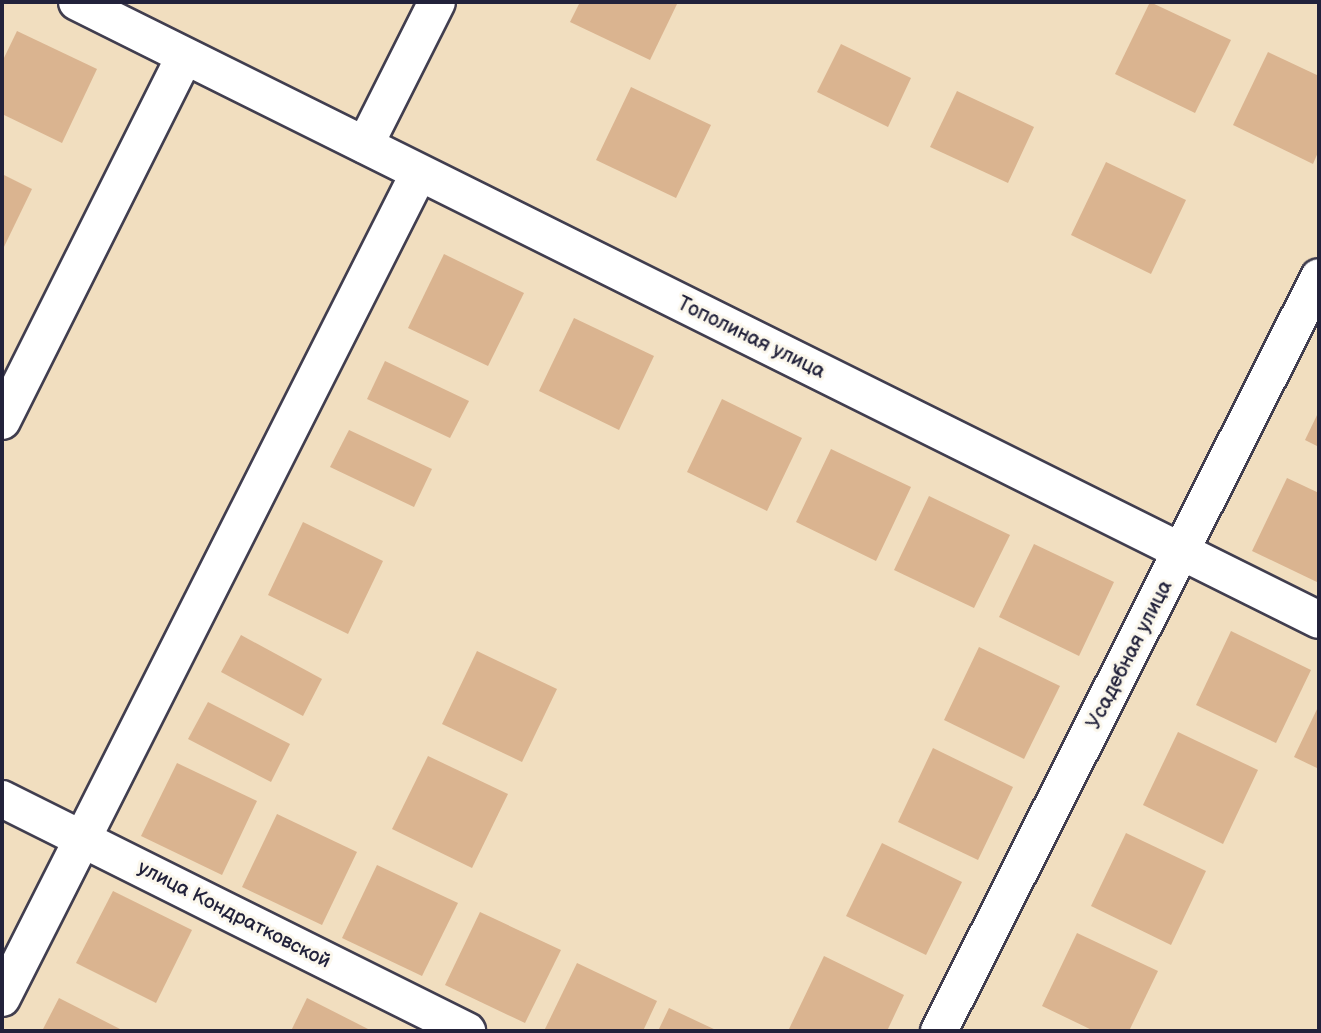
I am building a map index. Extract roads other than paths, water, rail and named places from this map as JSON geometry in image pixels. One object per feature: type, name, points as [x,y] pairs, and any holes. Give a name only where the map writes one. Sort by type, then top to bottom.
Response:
[{"type":"street","name":"Тополиная улица","points":[[77,2],[1319,620]]},
{"type":"street","points":[[365,145],[437,2]]},
{"type":"street","points":[[2,421],[184,57]]},
{"type":"street","points":[[2,998],[419,173]]},
{"type":"street","name":"Усадебная улица","points":[[939,1031],[1319,277]]},
{"type":"street","name":"улица Кондратковской","points":[[2,799],[467,1031]]}]
